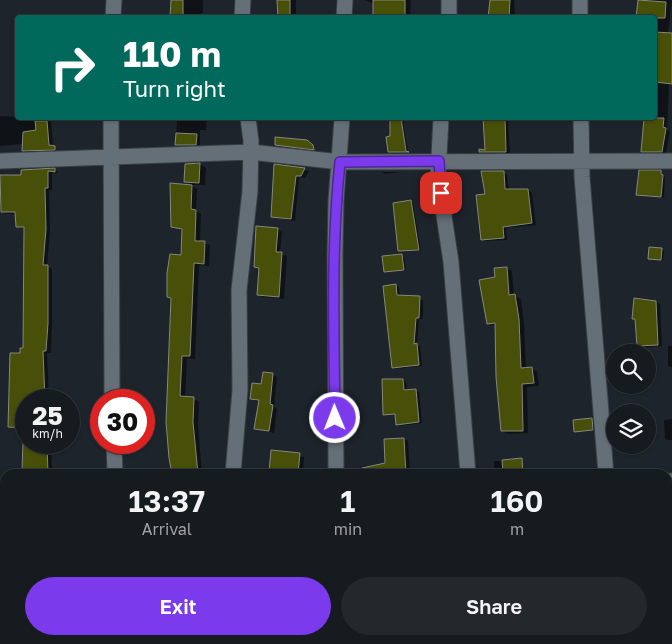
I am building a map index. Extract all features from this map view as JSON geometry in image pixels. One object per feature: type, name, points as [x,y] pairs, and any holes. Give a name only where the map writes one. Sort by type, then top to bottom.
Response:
[{"type":"street","points":[[112,15],[114,0]]},
{"type":"street","points":[[242,15],[243,0]]},
{"type":"street","points":[[344,15],[345,0]]},
{"type":"street","points":[[449,0],[449,15]]},
{"type":"street","points":[[580,0],[580,15]]},
{"type":"street","points":[[111,120],[113,246],[110,362],[111,389]]},
{"type":"street","points":[[233,469],[240,390],[240,290],[247,224],[251,152],[248,120]]},
{"type":"street","points":[[336,469],[335,254],[336,201],[342,120]]},
{"type":"street","points":[[441,120],[438,176],[451,262],[468,469]]},
{"type":"street","points":[[582,120],[582,160],[606,469]]},
{"type":"street","points":[[0,161],[111,159],[251,152],[340,162],[672,161]]},
{"type":"street","points":[[114,454],[115,469]]},
{"type":"building","points":[[171,0],[183,0],[183,15],[170,15]]},
{"type":"building","points":[[277,0],[290,0],[290,15],[278,15]]},
{"type":"building","points":[[373,0],[405,0],[405,15],[373,15]]},
{"type":"building","points":[[490,0],[510,0],[509,15],[488,15]]},
{"type":"building","points":[[638,0],[666,2],[665,18],[657,18],[657,15],[636,15]]},
{"type":"building","points":[[657,32],[672,33],[672,84],[657,82]]},
{"type":"building","points":[[664,118],[663,127],[666,128],[662,152],[641,152],[644,120]]},
{"type":"building","points":[[390,120],[401,120],[406,151],[409,152],[388,152],[386,137],[390,136]]},
{"type":"building","points":[[483,120],[505,120],[506,152],[479,152],[479,149],[485,150]]},
{"type":"building","points":[[35,121],[47,121],[49,145],[55,146],[55,150],[22,151],[23,132],[36,130]]},
{"type":"building","points":[[176,133],[197,134],[196,145],[175,145]]},
{"type":"building","points":[[275,137],[307,140],[313,145],[314,150],[275,145]]},
{"type":"building","points":[[200,163],[199,183],[184,182],[185,164]]},
{"type":"building","points":[[274,164],[305,168],[301,176],[296,176],[291,219],[271,217]]},
{"type":"building","points":[[55,168],[55,172],[48,171],[48,188],[45,188],[46,229],[43,265],[48,265],[48,323],[46,351],[43,351],[45,389],[15,389],[15,427],[8,427],[10,353],[20,353],[20,348],[23,348],[24,227],[16,227],[15,212],[1,212],[0,175],[21,175],[21,170]]},
{"type":"building","points":[[639,170],[661,170],[663,175],[661,197],[636,195]]},
{"type":"building","points":[[481,171],[504,171],[505,189],[528,189],[532,223],[503,227],[504,238],[481,240],[476,195],[485,194]]},
{"type":"building","points":[[170,183],[192,185],[191,209],[196,210],[195,241],[205,241],[204,264],[194,263],[190,356],[182,356],[180,396],[194,397],[193,422],[198,469],[171,469],[169,458],[166,422],[171,298],[167,297],[167,273],[170,254],[181,255],[182,229],[171,227]]},
{"type":"building","points":[[411,200],[419,250],[398,251],[393,203]]},
{"type":"building","points":[[256,226],[278,228],[276,252],[282,252],[279,297],[257,295],[259,268],[254,267]]},
{"type":"building","points":[[649,247],[662,248],[661,260],[648,259]]},
{"type":"building","points":[[402,254],[404,270],[384,272],[382,256]]},
{"type":"building","points":[[507,267],[509,295],[515,294],[519,319],[521,368],[532,367],[534,383],[522,384],[523,431],[501,431],[496,377],[495,323],[487,324],[479,280],[495,277],[494,268]]},
{"type":"building","points":[[396,284],[397,295],[420,296],[419,318],[416,318],[414,344],[417,343],[419,365],[392,368],[383,286]]},
{"type":"building","points":[[634,298],[656,301],[658,345],[637,344],[635,319],[632,319]]},
{"type":"building","points":[[263,372],[273,373],[270,404],[273,405],[269,431],[254,429],[259,400],[250,399],[252,383],[261,384]]},
{"type":"building","points":[[382,379],[403,379],[404,390],[416,389],[419,422],[396,425],[395,414],[383,415]]},
{"type":"building","points":[[592,418],[593,430],[574,432],[573,420]]},
{"type":"building","points":[[404,438],[406,469],[362,469],[385,463],[384,439]]},
{"type":"building","points":[[271,450],[300,453],[298,469],[269,469]]},
{"type":"building","points":[[23,454],[47,454],[48,469],[22,469]]},
{"type":"building","points":[[522,458],[523,469],[503,469],[502,460]]},
{"type":"route","points":[[335,418],[336,201],[340,162],[439,161],[438,176],[441,193]]}]
